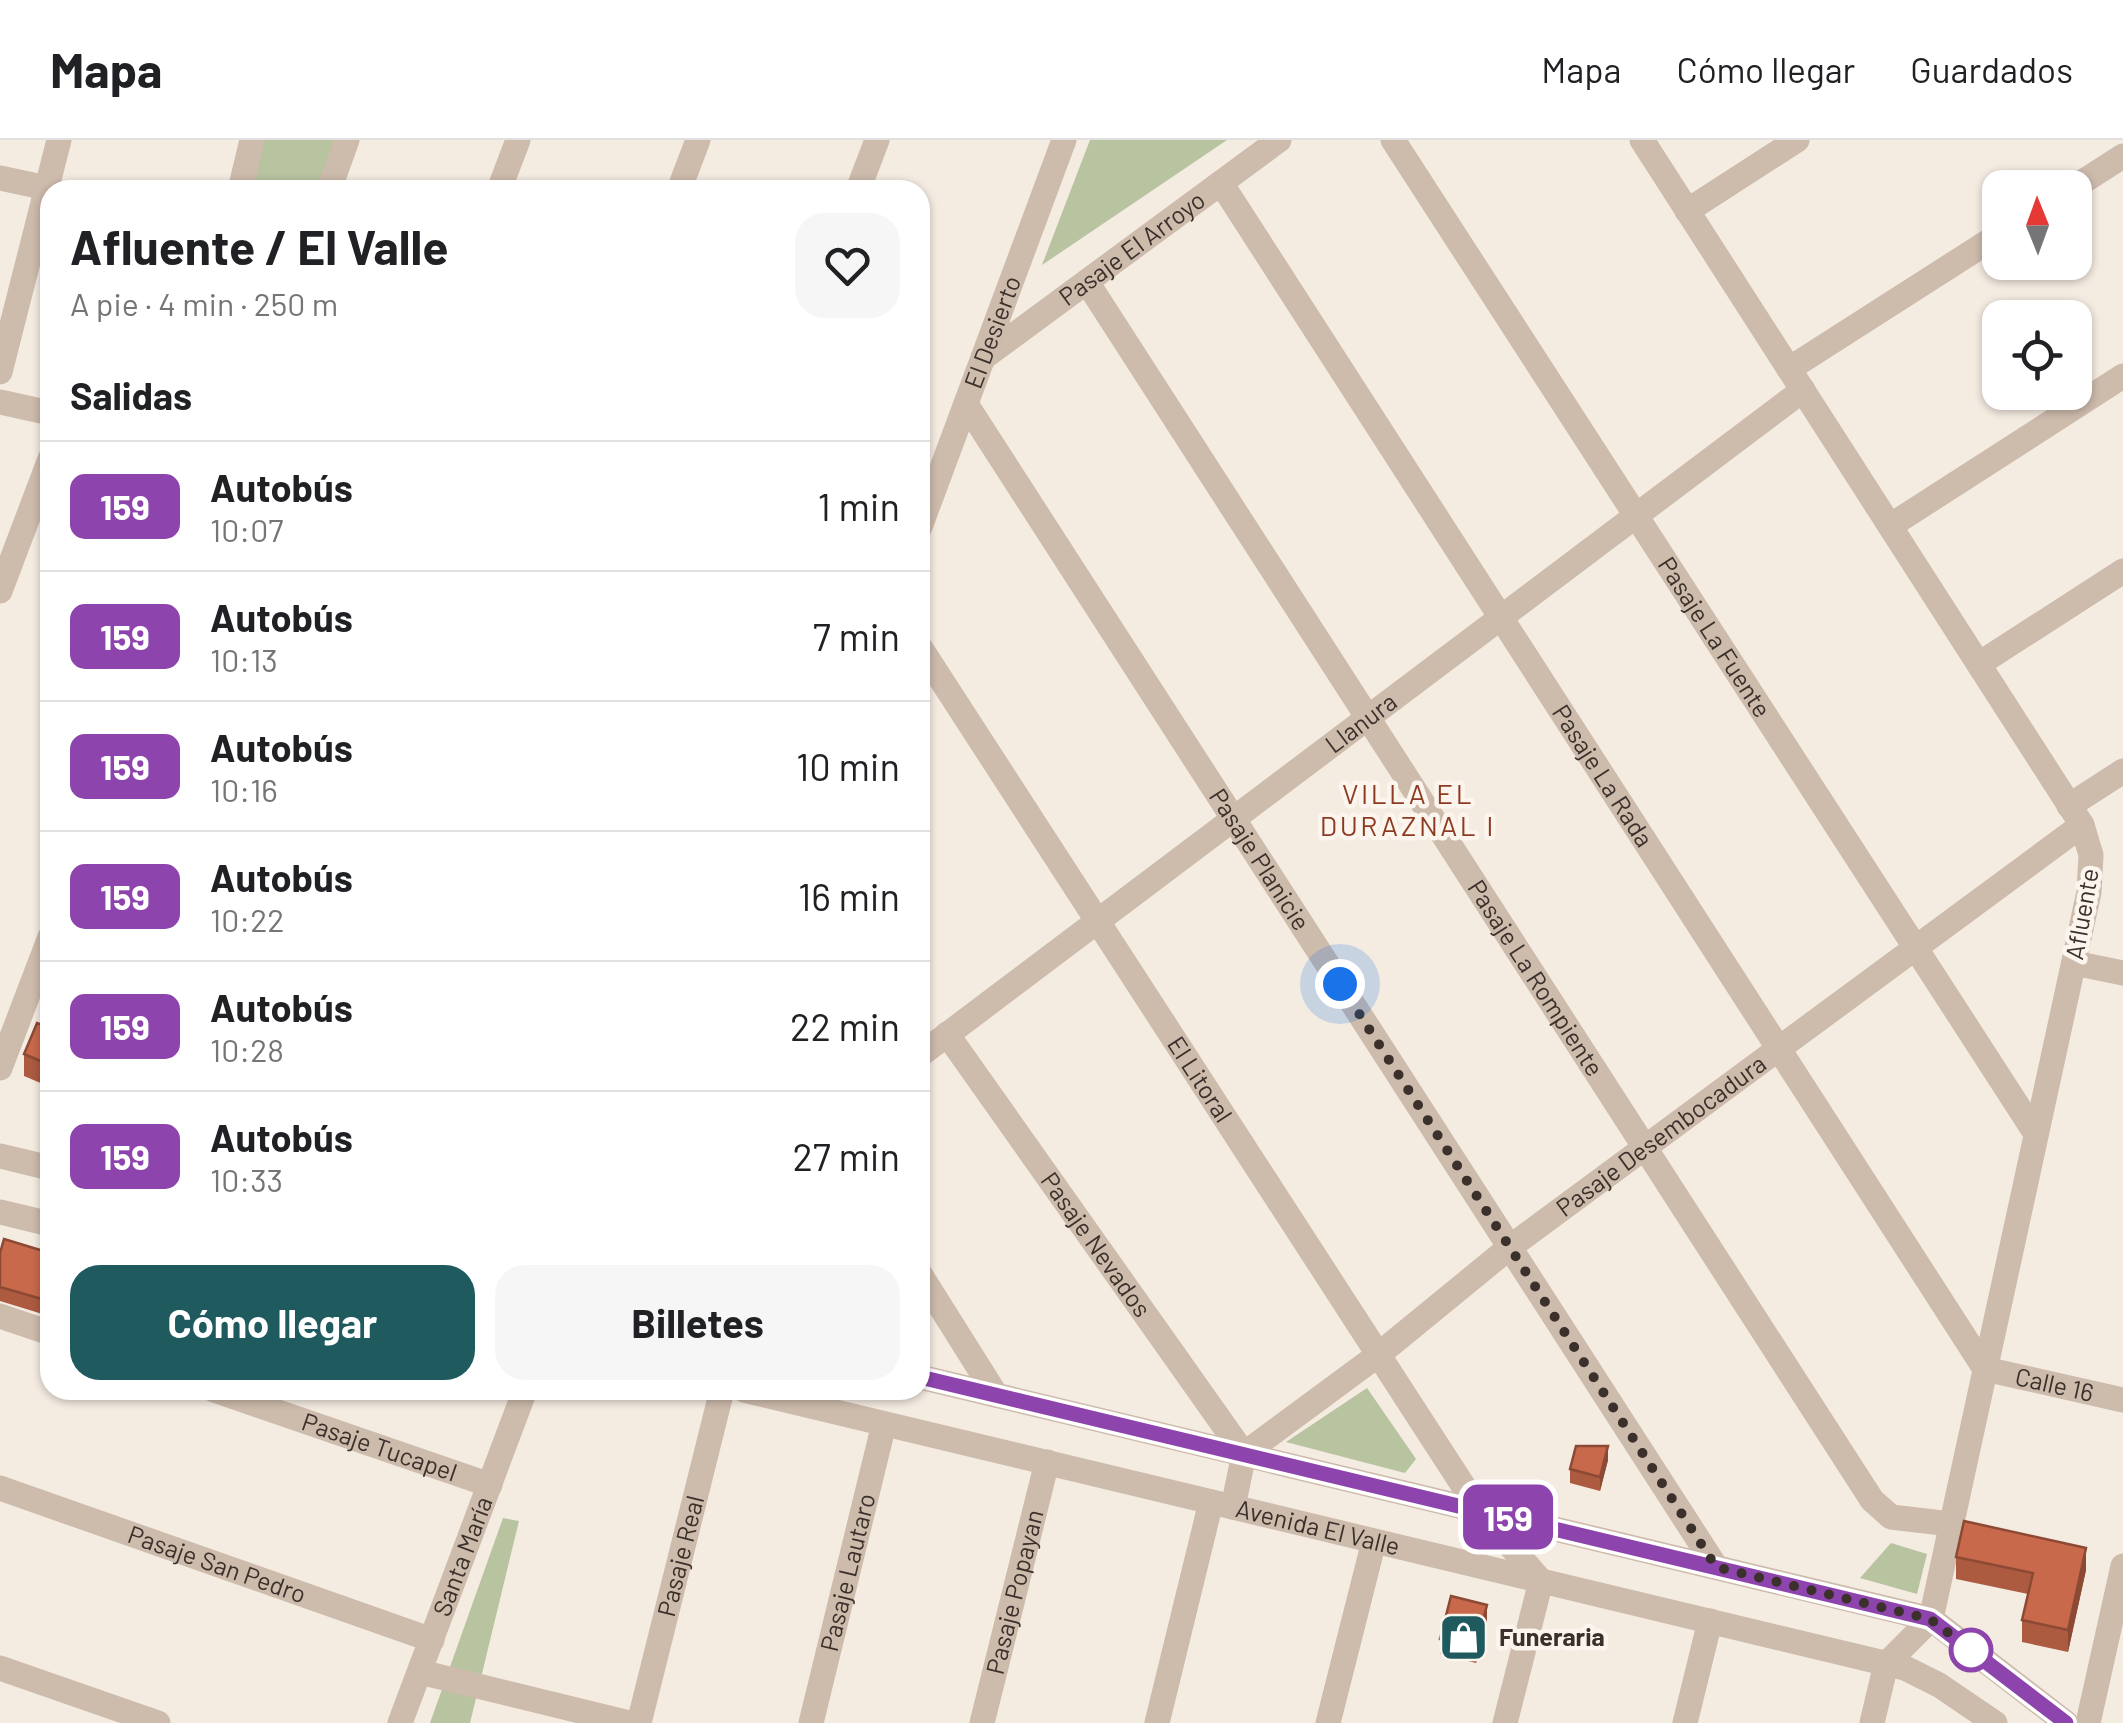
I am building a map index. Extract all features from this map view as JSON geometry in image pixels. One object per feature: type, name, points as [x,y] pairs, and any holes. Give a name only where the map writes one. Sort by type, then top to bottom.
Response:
[{"type":"street","points":[[49,180],[59,140]]},
{"type":"street","points":[[242,180],[252,140]]},
{"type":"street","points":[[333,180],[347,140]]},
{"type":"street","points":[[503,180],[518,140]]},
{"type":"street","points":[[683,180],[698,140]]},
{"type":"street","points":[[862,180],[877,140]]},
{"type":"street","name":"El Desierto","points":[[930,500],[1064,140]]},
{"type":"street","name":"Pasaje El Arroyo","points":[[983,358],[1279,140]]},
{"type":"street","name":"Pasaje La Fuente","points":[[1393,140],[2036,1134]]},
{"type":"street","name":"Afluente","points":[[1642,140],[2076,816],[2091,855],[2092,874],[2074,963],[1930,1619]]},
{"type":"street","points":[[1688,211],[1797,140]]},
{"type":"street","points":[[2092,176],[2123,156]]},
{"type":"street","points":[[0,178],[40,187]]},
{"type":"street","name":"Pasaje La Rada","points":[[1221,183],[1985,1369]]},
{"type":"street","points":[[0,372],[40,215]]},
{"type":"street","name":"Llanura","points":[[930,1047],[1636,516],[1796,380],[1982,247]]},
{"type":"street","name":"Pasaje La Rompiente","points":[[1086,282],[1876,1507],[1891,1517],[1951,1524]]},
{"type":"street","points":[[1890,526],[2123,376]]},
{"type":"street","points":[[0,402],[40,412]]},
{"type":"street","name":"Pasaje Planicie","points":[[966,404],[1716,1567]]},
{"type":"street","points":[[0,590],[40,485]]},
{"type":"street","points":[[1978,664],[2123,572]]},
{"type":"street","name":"El Litoral","points":[[930,663],[1479,1510],[1541,1581]]},
{"type":"street","name":"Pasaje Desembocadura","points":[[1244,1454],[1378,1355],[1510,1247],[1914,946],[2076,816],[2123,771]]},
{"type":"street","points":[[0,1068],[40,963]]},
{"type":"street","points":[[2074,963],[2121,970]]},
{"type":"street","name":"Pasaje Nevados","points":[[947,1034],[1244,1454]]},
{"type":"street","points":[[0,1156],[40,1166]]},
{"type":"street","points":[[0,1212],[40,1222]]},
{"type":"street","points":[[930,1290],[996,1395]]},
{"type":"street","points":[[0,1316],[40,1330]]},
{"type":"street","name":"Calle 16","points":[[1985,1369],[2123,1400]]},
{"type":"street","points":[[930,1379],[1930,1619],[2066,1723]]},
{"type":"street","name":"Pasaje Tucapel","points":[[243,1400],[490,1485]]},
{"type":"street","name":"Santa María","points":[[400,1723],[521,1400]]},
{"type":"street","name":"Pasaje Real","points":[[639,1723],[720,1400]]},
{"type":"street","name":"Avenida El Valle","points":[[785,1400],[1886,1664],[1922,1676],[1995,1723]]},
{"type":"street","name":"Pasaje Lautaro","points":[[810,1723],[884,1424]]},
{"type":"street","points":[[1156,1723],[1222,1504],[1244,1454]]},
{"type":"street","name":"Pasaje Popayan","points":[[982,1723],[1048,1462]]},
{"type":"street","name":"Pasaje San Pedro","points":[[0,1488],[432,1640]]},
{"type":"street","points":[[1328,1723],[1374,1541]]},
{"type":"street","points":[[2088,1723],[2123,1566]]},
{"type":"street","points":[[1506,1723],[1541,1581]]},
{"type":"street","points":[[1872,1723],[1886,1664],[1930,1619]]},
{"type":"street","points":[[1685,1723],[1710,1621]]},
{"type":"street","points":[[0,1668],[158,1723]]},
{"type":"street","points":[[420,1672],[630,1723]]},
{"type":"green space","points":[[263,140],[336,140],[322,180],[253,180]]},
{"type":"green space","points":[[1090,140],[1227,140],[1042,265]]},
{"type":"green space","points":[[1367,1388],[1416,1459],[1405,1473],[1286,1442]]},
{"type":"green space","points":[[503,1518],[519,1521],[470,1723],[430,1723]]},
{"type":"green space","points":[[1891,1543],[1927,1554],[1917,1594],[1860,1578]]},
{"type":"building","points":[[37,1023],[40,1024],[40,1061],[24,1054]]},
{"type":"building","points":[[4,1239],[40,1250],[40,1298],[0,1287]]},
{"type":"building","points":[[1576,1446],[1608,1446],[1600,1477],[1570,1469]]},
{"type":"building","points":[[1964,1521],[2086,1548],[2068,1630],[2022,1620],[2033,1573],[1956,1557]]},
{"type":"building","name":"Funeraria","points":[[1451,1596],[1487,1605],[1476,1648],[1440,1639]]},
{"type":"bus line","name":"159","points":[[930,1379],[1930,1619],[2066,1723]]},
{"type":"place","name":"Funeraria","points":[[1464,1637]]},
{"type":"district","name":"VILLA EL DURAZNAL I","points":[[1408,810]]},
{"type":"route","points":[[1340,984],[1716,1567],[1930,1619],[1971,1650]]}]
